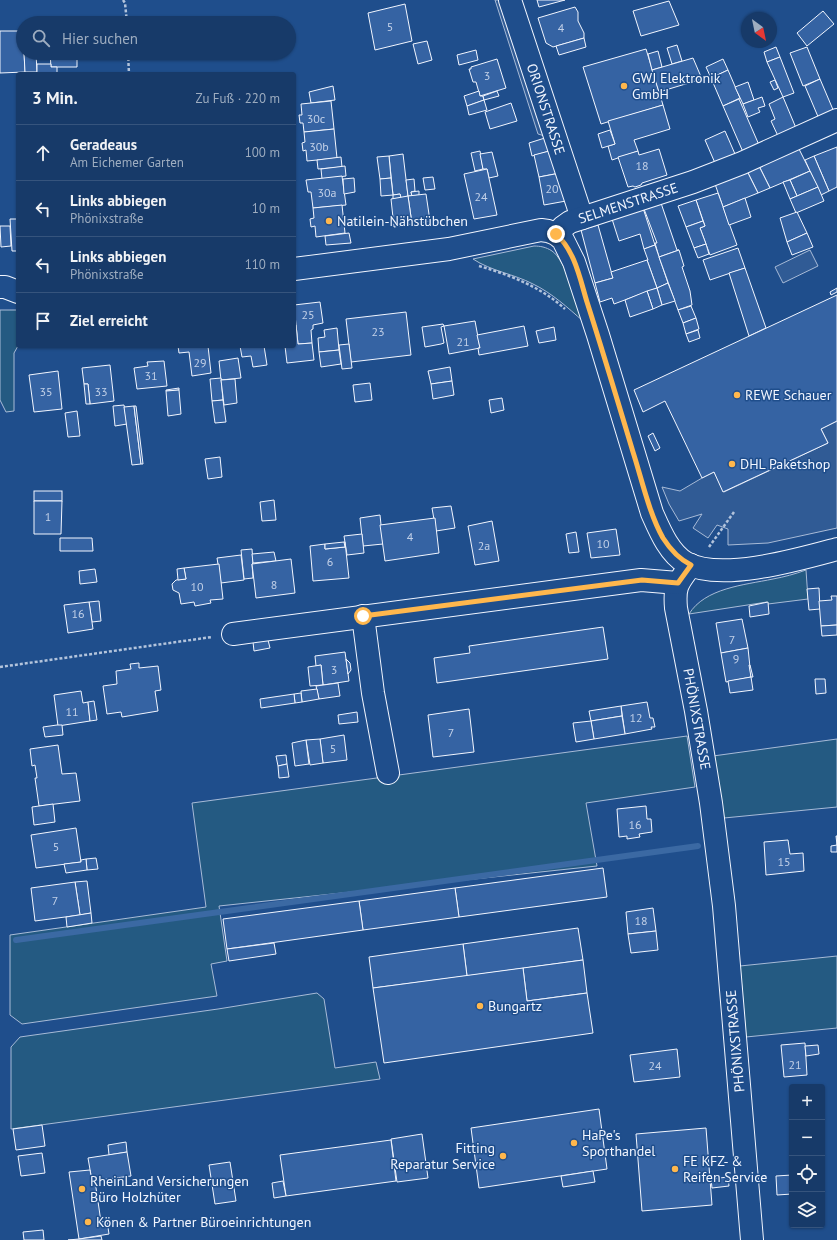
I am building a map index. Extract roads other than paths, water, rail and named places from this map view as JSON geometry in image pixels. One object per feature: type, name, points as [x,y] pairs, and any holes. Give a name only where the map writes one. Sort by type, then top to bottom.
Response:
[{"type":"street","name":"ORIONSTRASSE","points":[[510,0],[582,218]]},
{"type":"street","name":"SELMENSTRASSE","points":[[556,234],[566,225],[582,218],[693,182],[742,163],[837,120]]},
{"type":"street","points":[[296,269],[449,249],[540,230],[556,234],[563,240],[578,272],[652,513],[668,544],[680,558],[691,565],[720,570],[753,568],[837,550]]},
{"type":"street","points":[[0,286],[16,291]]},
{"type":"street","points":[[0,301],[16,297]]},
{"type":"street","name":"PHÖNIXSTRASSE","points":[[691,565],[678,583],[675,593],[676,608],[696,711],[718,854],[724,906],[752,1240]]},
{"type":"street","points":[[233,634],[642,580],[678,583]]},
{"type":"street","points":[[363,616],[373,693],[388,773]]},
{"type":"waterway","points":[[16,940],[698,846]]},
{"type":"place","name":"GWJ Elektronik GmbH","points":[[624,86]]},
{"type":"place","name":"Natilein-Nähstübchen","points":[[329,221]]},
{"type":"place","name":"REWE Schauer","points":[[737,395]]},
{"type":"place","name":"DHL Paketshop","points":[[732,464]]},
{"type":"place","name":"Bungartz","points":[[480,1006]]},
{"type":"place","name":"HaPe's Sporthandel","points":[[574,1143]]},
{"type":"place","name":"Fitting Reparatur Service","points":[[503,1156]]},
{"type":"place","name":"FE KFZ- & Reifen Service","points":[[675,1169]]},
{"type":"place","name":"RheinLand Versicherungen Büro Holzhüter","points":[[82,1189]]},
{"type":"place","name":"Könen & Partner Büroeinrichtungen","points":[[88,1222]]}]
